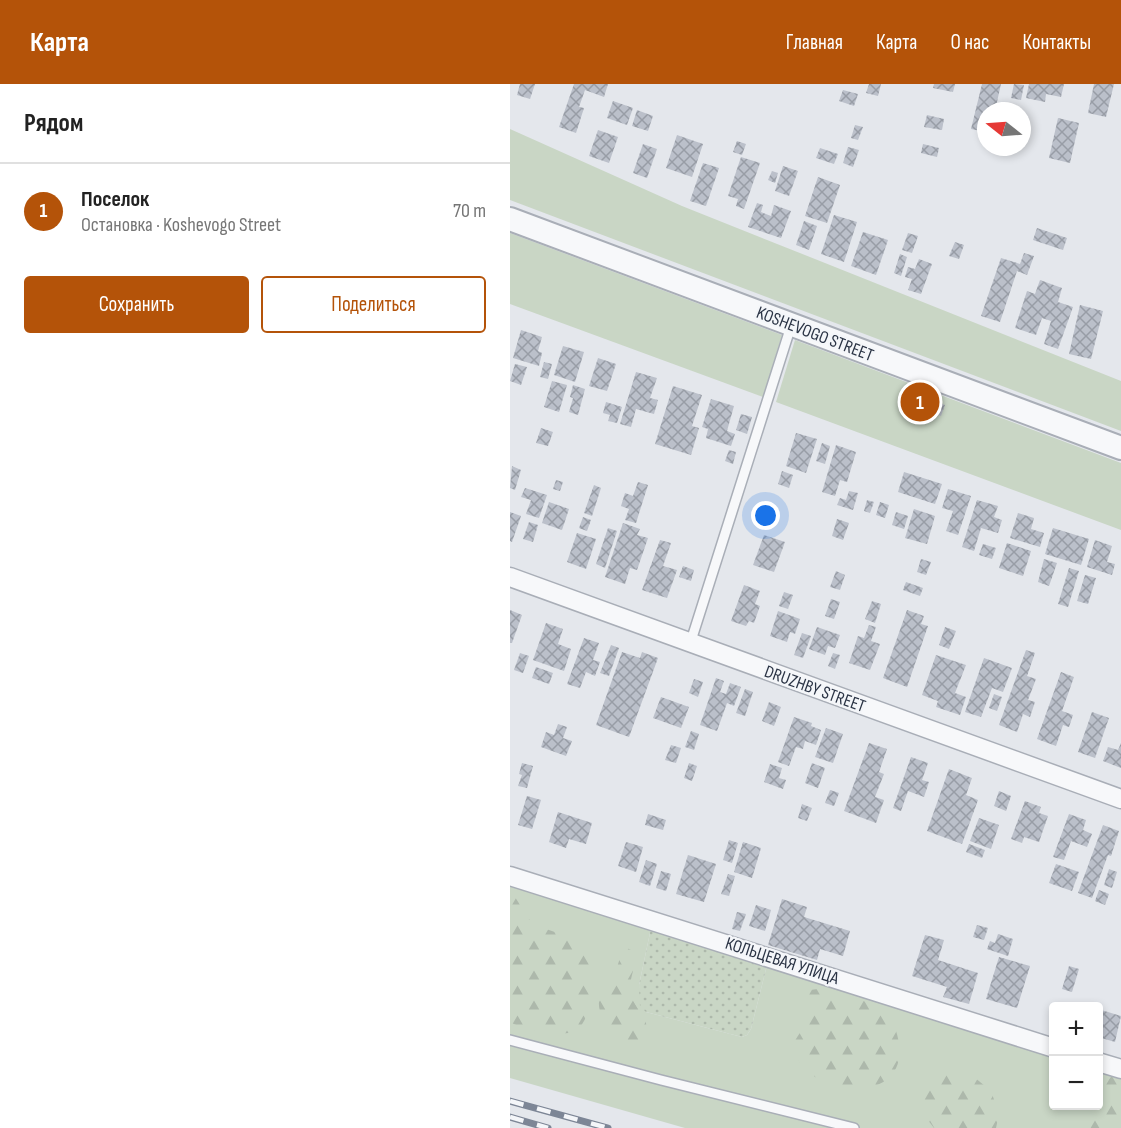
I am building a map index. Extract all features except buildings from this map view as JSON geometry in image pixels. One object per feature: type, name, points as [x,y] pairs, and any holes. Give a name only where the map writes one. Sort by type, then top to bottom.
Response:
[{"type":"street","name":"KOSHEVOGO STREET","points":[[510,219],[1121,448]]},
{"type":"street","name":"DRUZHBY STREET","points":[[510,577],[1121,799]]},
{"type":"street","name":"КОЛЬЦЕВАЯ УЛИЦА","points":[[510,876],[1049,1047]]},
{"type":"street","points":[[1103,1064],[1121,1069]]},
{"type":"lane","points":[[690,644],[792,325]]},
{"type":"lane","points":[[510,1040],[854,1128]]},
{"type":"green space","points":[[510,129],[682,206],[1121,381],[1121,431],[510,200]]},
{"type":"green space","points":[[510,233],[782,335],[763,397],[510,304]]},
{"type":"green space","points":[[795,340],[1121,463],[1121,530],[776,402]]},
{"type":"green space","points":[[510,882],[651,928],[639,985],[646,1012],[742,1037],[747,1035],[751,1029],[767,965],[1049,1055],[1049,1110],[1103,1110],[1103,1071],[1121,1077],[1121,1128],[685,1128],[510,1078]]},
{"type":"green space","points":[[510,892],[531,921],[579,942],[589,956],[593,977],[591,1002],[583,1023],[571,1033],[533,1030],[510,1022]]},
{"type":"green space","points":[[651,928],[767,965],[751,1029],[747,1035],[742,1037],[646,1012],[640,1006],[639,985]]},
{"type":"green space","points":[[627,948],[633,951],[634,956],[631,996],[646,1024],[641,1038],[634,1042],[626,1041],[608,1027],[599,1007],[601,993],[613,977],[622,954]]},
{"type":"green space","points":[[818,989],[864,1001],[890,1016],[899,1047],[896,1069],[882,1083],[862,1088],[840,1087],[818,1079],[802,1065],[793,1046],[805,1023],[808,994],[810,990]]},
{"type":"green space","points":[[953,1072],[974,1077],[991,1091],[999,1114],[996,1128],[934,1128],[924,1115],[920,1093],[925,1083],[933,1076]]},
{"type":"green space","points":[[1113,1075],[1121,1077],[1121,1128],[1088,1128],[1089,1110],[1103,1110],[1103,1084]]},
{"type":"railway","points":[[510,1101],[608,1128]]},
{"type":"railway","points":[[510,1117],[548,1128]]},
{"type":"place","name":"Поселок","points":[[920,402]]}]
